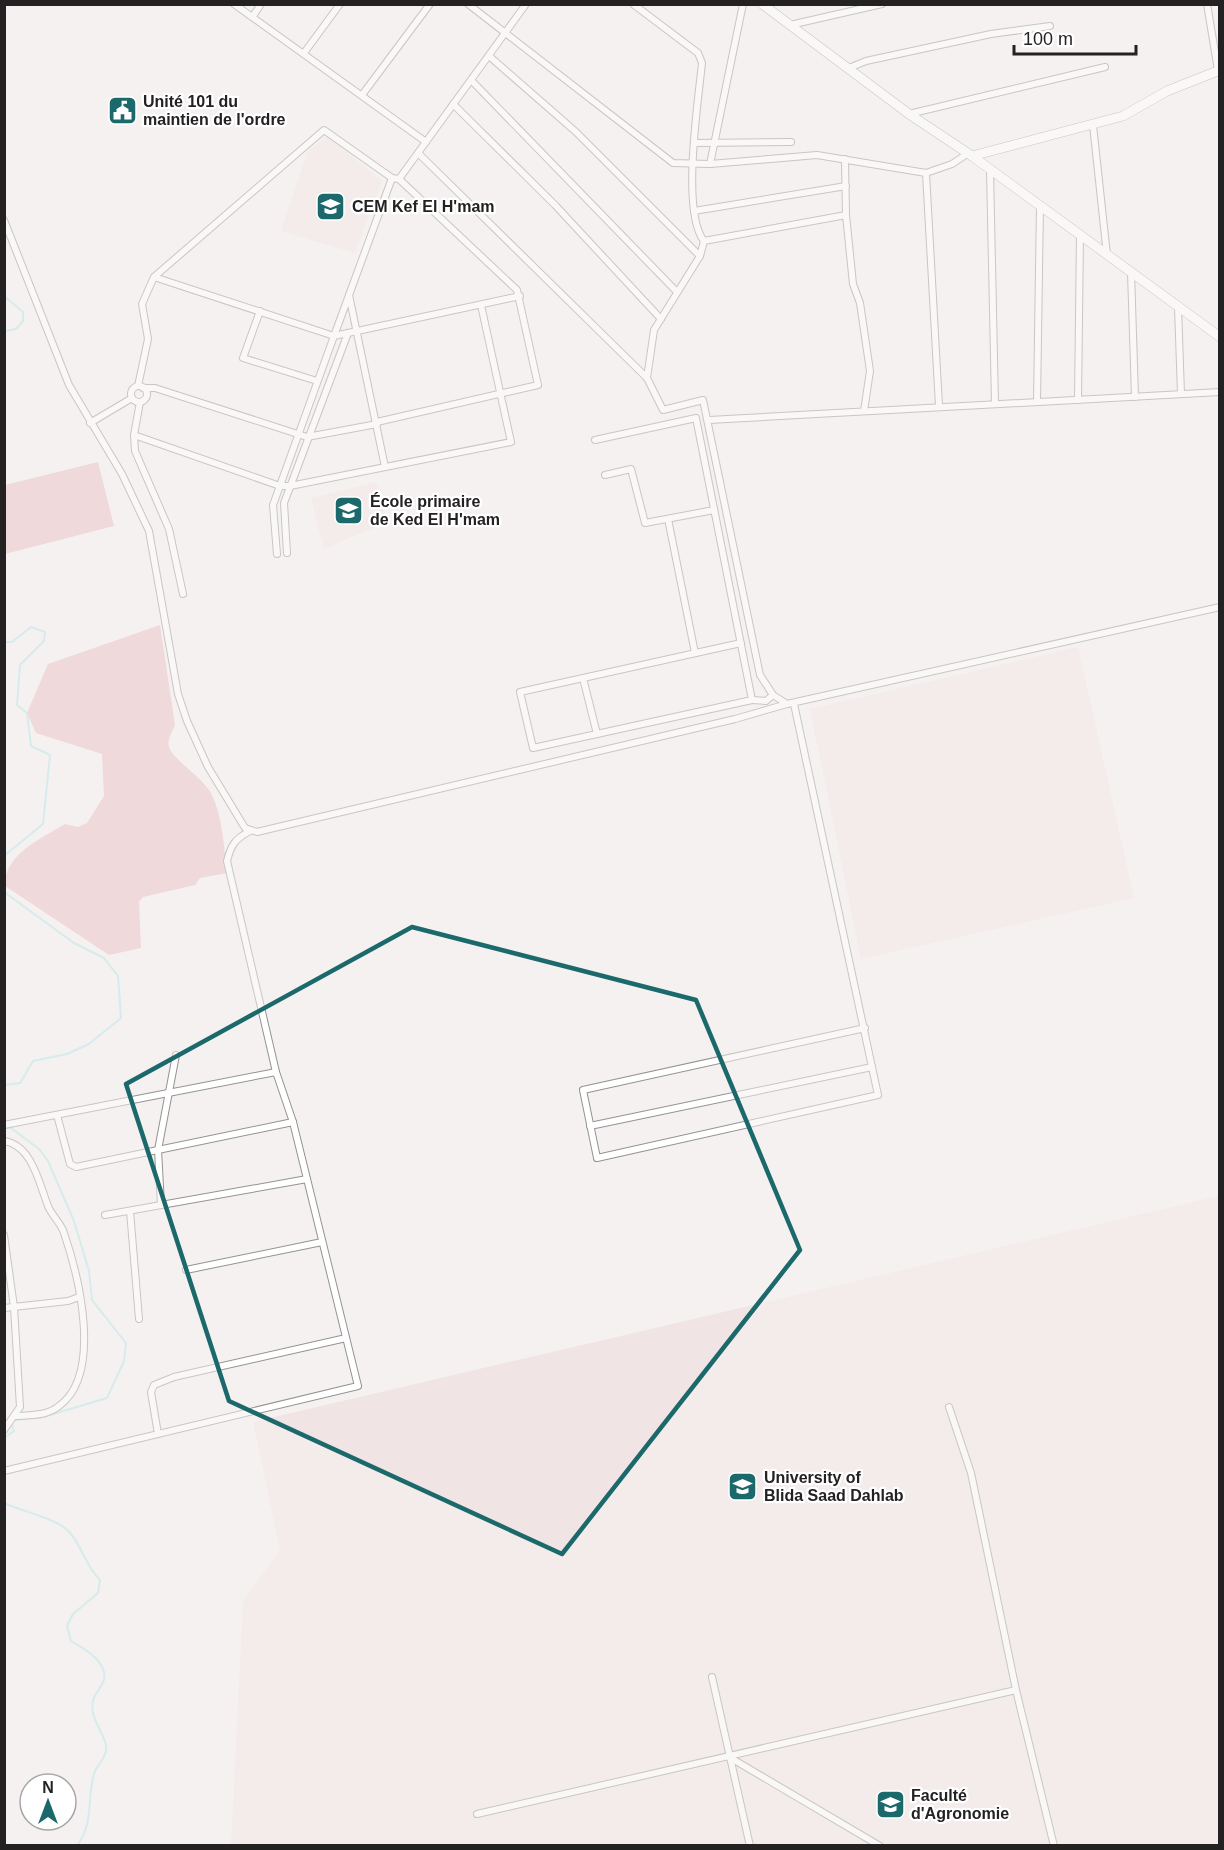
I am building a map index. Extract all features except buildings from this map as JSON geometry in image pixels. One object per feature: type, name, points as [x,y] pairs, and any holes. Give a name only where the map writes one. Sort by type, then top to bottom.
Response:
[{"type":"street","points":[[234,4],[426,142]]},
{"type":"street","points":[[253,16],[261,4]]},
{"type":"street","points":[[304,53],[340,4]]},
{"type":"street","points":[[362,95],[430,4]]},
{"type":"street","points":[[468,4],[673,163],[693,165],[818,155],[926,173],[969,155],[1123,116],[1167,92],[1219,70],[1206,4]]},
{"type":"street","points":[[399,178],[526,4]]},
{"type":"street","points":[[633,4],[698,53],[702,63],[693,165],[694,223],[704,241],[700,256],[654,330],[647,378]]},
{"type":"street","points":[[710,164],[743,4]]},
{"type":"street","points":[[762,4],[909,114],[1040,205],[1220,337]]},
{"type":"street","points":[[790,25],[882,4]]},
{"type":"street","points":[[849,68],[866,61],[991,34],[1050,26]]},
{"type":"street","points":[[489,56],[576,132],[700,256]]},
{"type":"street","points":[[909,114],[1105,67]]},
{"type":"street","points":[[471,80],[677,292]]},
{"type":"street","points":[[453,105],[555,205],[661,319]]},
{"type":"street","points":[[1093,124],[1107,255]]},
{"type":"street","points":[[132,398],[132,390],[141,387],[155,388],[298,435],[308,436],[377,423],[538,386],[520,296],[399,178],[392,178],[324,130],[154,277],[142,304],[148,339],[141,387],[146,395],[140,402],[134,435],[135,451],[169,529],[183,594]]},
{"type":"street","points":[[695,143],[791,142]]},
{"type":"street","points":[[418,153],[647,378],[663,410],[703,400],[760,675],[773,696],[787,704]]},
{"type":"street","points":[[845,159],[846,215],[853,284],[860,303],[870,371],[864,411]]},
{"type":"street","points":[[990,170],[995,404]]},
{"type":"street","points":[[926,173],[939,406]]},
{"type":"street","points":[[277,554],[273,505],[392,178]]},
{"type":"street","points":[[694,211],[846,186]]},
{"type":"street","points":[[1037,402],[1040,205]]},
{"type":"street","points":[[704,241],[846,215]]},
{"type":"street","points":[[4,220],[69,386],[122,474],[149,531],[178,694],[187,722],[208,767],[245,828],[250,831],[257,832],[700,728],[787,704],[1220,607]]},
{"type":"street","points":[[1078,400],[1080,235]]},
{"type":"street","points":[[1131,272],[1135,397]]},
{"type":"street","points":[[154,277],[334,336],[520,296]]},
{"type":"street","points":[[349,294],[386,467]]},
{"type":"street","points":[[134,435],[280,486],[290,486],[511,442],[481,304]]},
{"type":"street","points":[[1178,307],[1181,394]]},
{"type":"street","points":[[260,311],[243,358],[317,381]]},
{"type":"street","points":[[287,553],[284,503],[348,333]]},
{"type":"street","points":[[708,420],[1220,392]]},
{"type":"street","points":[[90,423],[132,398]]},
{"type":"street","points":[[132,398],[140,402]]},
{"type":"street","points":[[596,440],[696,418],[752,700]]},
{"type":"street","points":[[605,475],[631,469],[645,524],[714,510]]},
{"type":"street","points":[[668,519],[695,653]]},
{"type":"street","points":[[741,643],[520,692],[533,748],[752,700],[766,701],[773,696]]},
{"type":"street","points":[[584,678],[597,734]]},
{"type":"street","points":[[766,701],[766,709]]},
{"type":"street","points":[[794,704],[865,1028],[878,1095],[597,1158],[583,1090],[865,1028]]},
{"type":"street","points":[[4,1471],[358,1386],[293,1122],[276,1072],[227,861],[231,847],[237,838],[250,831]]},
{"type":"street","points":[[161,1205],[158,1150],[176,1055]]},
{"type":"street","points":[[590,1126],[872,1067]]},
{"type":"street","points":[[4,1125],[276,1072]]},
{"type":"street","points":[[57,1115],[72,1166],[293,1122]]},
{"type":"street","points":[[4,1141],[14,1143],[28,1156],[49,1210],[64,1231],[79,1297],[85,1346],[80,1380],[58,1408],[43,1414],[16,1416]]},
{"type":"street","points":[[105,1215],[307,1179]]},
{"type":"street","points":[[130,1211],[139,1319]]},
{"type":"street","points":[[4,1235],[14,1307],[20,1407],[16,1416],[4,1430]]},
{"type":"street","points":[[186,1270],[322,1242]]},
{"type":"street","points":[[4,1308],[68,1301],[79,1297]]},
{"type":"street","points":[[158,1434],[151,1392],[154,1385],[174,1377],[346,1338]]},
{"type":"street","points":[[949,1407],[971,1473],[1016,1690],[1054,1845]]},
{"type":"street","points":[[712,1677],[750,1845]]},
{"type":"street","points":[[477,1814],[1016,1690]]},
{"type":"street","points":[[729,1757],[880,1845]]},
{"type":"highlighted area","points":[[412,927],[696,1000],[800,1250],[562,1554],[229,1401],[126,1084]]},
{"type":"shaded area","name":"CEM Kef El H'mam","points":[[327,136],[382,181],[355,253],[281,231],[307,153]]},
{"type":"shaded area","points":[[98,462],[114,526],[5,554],[5,485]]},
{"type":"shaded area","name":"École primaire de Ked El H'mam","points":[[377,482],[387,522],[324,549],[311,498]]},
{"type":"shaded area","points":[[160,625],[175,725],[169,739],[169,747],[171,752],[212,795],[221,824],[227,873],[200,878],[195,885],[143,897],[139,902],[141,948],[109,955],[5,886],[6,875],[17,856],[65,824],[78,827],[87,823],[104,796],[102,754],[36,733],[27,713],[48,664]]},
{"type":"shaded area","points":[[1078,647],[1134,898],[861,959],[810,709]]},
{"type":"shaded area","name":"University of Blida Saad Dahlab","points":[[1219,1196],[1219,1845],[231,1846],[243,1601],[280,1550],[253,1422]]},
{"type":"waterway","points":[[4,296],[23,312],[23,321],[16,329],[4,331]]},
{"type":"waterway","points":[[4,642],[12,642],[31,627],[45,632],[44,641],[20,665],[17,705],[27,713],[31,746],[50,755],[43,824],[4,856]]},
{"type":"waterway","points":[[4,892],[74,943],[104,958],[118,976],[121,1018],[89,1044],[67,1054],[33,1061],[20,1083],[4,1085]]},
{"type":"waterway","points":[[4,1128],[11,1128],[39,1149],[48,1161],[74,1221],[89,1271],[92,1300],[126,1343],[124,1361],[107,1398],[43,1417],[14,1420]]},
{"type":"waterway","points":[[4,1438],[14,1431],[11,1422]]},
{"type":"waterway","points":[[4,1503],[53,1521],[66,1529],[100,1580],[98,1593],[73,1614],[67,1626],[71,1641],[95,1657],[104,1672],[102,1684],[94,1697],[92,1707],[106,1750],[94,1774],[86,1828],[77,1846]]},
{"type":"place","name":"Unité 101 du maintien de l'ordre","points":[[122,110]]},
{"type":"place","name":"CEM Kef El H'mam","points":[[331,206]]},
{"type":"place","name":"École primaire de Ked El H'mam","points":[[349,510]]},
{"type":"place","name":"University of Blida Saad Dahlab","points":[[743,1486]]},
{"type":"place","name":"Faculté d'Agronomie","points":[[890,1804]]}]
